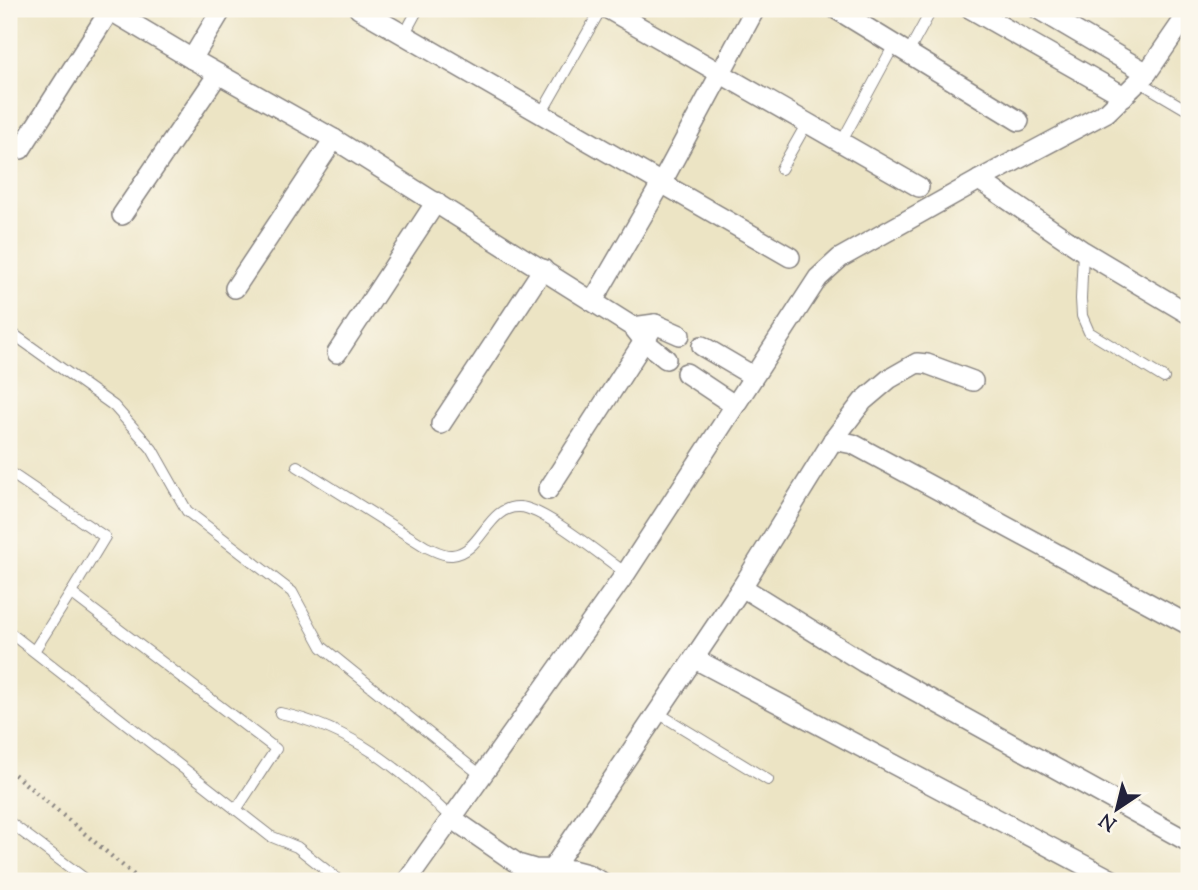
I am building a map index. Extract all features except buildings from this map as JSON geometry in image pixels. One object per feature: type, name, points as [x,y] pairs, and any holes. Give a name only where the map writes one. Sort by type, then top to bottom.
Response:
[{"type":"street","points":[[192,59],[222,9]]},
{"type":"street","points":[[359,9],[790,257]]},
{"type":"street","points":[[609,9],[919,187]]},
{"type":"street","points":[[593,300],[661,184],[755,9]]},
{"type":"street","points":[[836,9],[1019,121]]},
{"type":"street","points":[[971,9],[1124,96]]},
{"type":"street","points":[[1038,9],[1143,77]]},
{"type":"street","points":[[21,149],[109,10],[334,139],[593,300],[639,334],[666,359]]},
{"type":"street","points":[[407,881],[626,573],[818,278],[840,258],[1107,112],[1143,77],[1189,12]]},
{"type":"street","points":[[122,215],[218,74]]},
{"type":"street","points":[[235,288],[334,139]]},
{"type":"street","points":[[979,180],[1083,251],[1189,314]]},
{"type":"street","points":[[337,353],[436,202]]},
{"type":"street","points":[[441,424],[543,269]]},
{"type":"street","points":[[548,490],[639,334],[656,324],[680,335]]},
{"type":"street","points":[[702,346],[753,376]]},
{"type":"street","points":[[557,875],[833,440],[863,401],[889,379],[917,363],[927,364],[973,381]]},
{"type":"street","points":[[686,373],[734,405]]},
{"type":"street","points":[[833,440],[853,444],[1189,625]]},
{"type":"street","points":[[742,587],[863,662],[1189,842]]},
{"type":"street","points":[[695,659],[1114,881]]},
{"type":"street","points":[[453,819],[518,864],[557,875],[572,870],[600,881]]},
{"type":"lane","points":[[404,35],[418,9]]},
{"type":"lane","points":[[541,114],[601,9]]},
{"type":"lane","points":[[841,143],[901,49],[932,9]]},
{"type":"lane","points":[[1143,77],[1189,111]]},
{"type":"lane","points":[[781,170],[807,123]]},
{"type":"lane","points":[[1083,251],[1082,316],[1089,332],[1164,379]]},
{"type":"lane","points":[[9,331],[114,406],[152,449],[187,511],[292,592],[322,647],[482,776]]},
{"type":"lane","points":[[297,466],[441,554],[453,555],[462,552],[493,518],[507,509],[521,507],[539,512],[626,573]]},
{"type":"lane","points":[[9,472],[105,537],[34,651]]},
{"type":"lane","points":[[71,593],[276,749],[236,810]]},
{"type":"lane","points":[[9,632],[270,836],[297,847],[340,881]]},
{"type":"lane","points":[[280,713],[310,719],[342,733],[421,788],[453,819]]},
{"type":"lane","points":[[658,713],[768,780]]},
{"type":"lane","points":[[9,822],[88,881]]},
{"type":"path","points":[[9,770],[141,881]]}]
